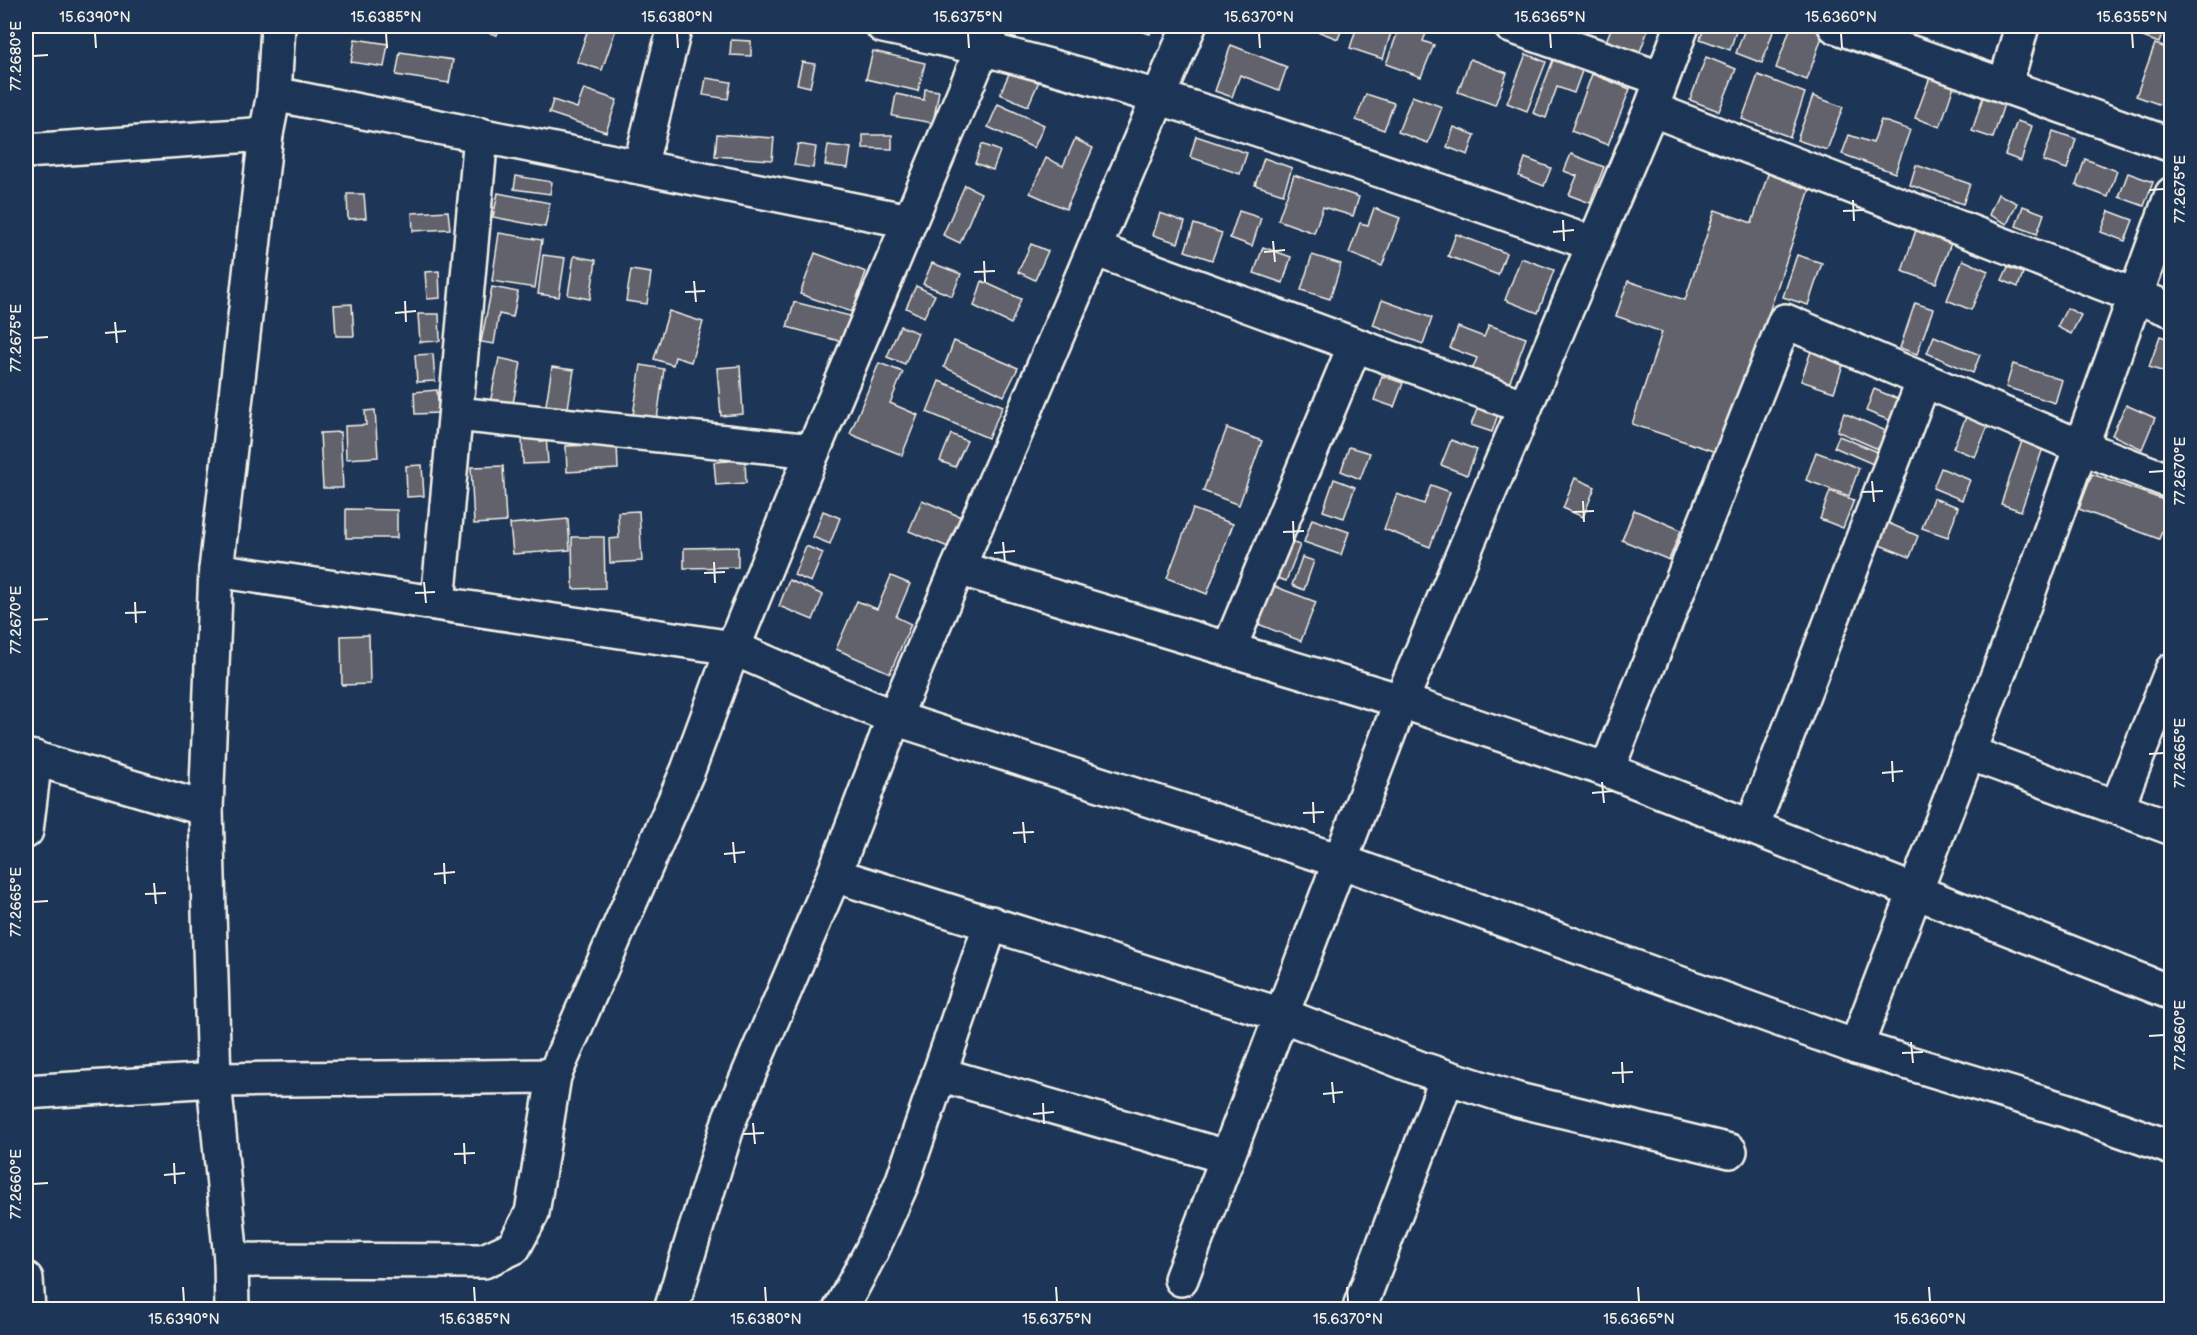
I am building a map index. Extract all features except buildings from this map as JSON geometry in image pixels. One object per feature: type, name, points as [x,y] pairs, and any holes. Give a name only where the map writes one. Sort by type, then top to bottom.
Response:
[{"type":"street","points":[[232,1310],[231,1260],[214,1080],[206,809],[216,570],[266,134],[274,94],[278,26]]},
{"type":"street","points":[[640,167],[675,26]]},
{"type":"street","points":[[883,26],[988,36],[1594,244]]},
{"type":"street","points":[[671,1310],[730,1118],[834,875],[894,718],[1189,26]]},
{"type":"street","points":[[1511,26],[1657,94],[2172,310]]},
{"type":"street","points":[[1181,1279],[1401,701],[1657,94],[1682,26]]},
{"type":"street","points":[[1835,26],[2172,145]]},
{"type":"street","points":[[2005,86],[2022,26]]},
{"type":"street","points":[[231,1260],[484,1261],[514,1247],[532,1213],[554,1076],[688,770],[733,648],[813,452],[988,36]]},
{"type":"street","points":[[274,94],[909,221]]},
{"type":"street","points":[[26,151],[266,134]]},
{"type":"street","points":[[438,603],[482,135]]},
{"type":"street","points":[[1856,1047],[1969,753],[2172,194]]},
{"type":"street","points":[[1094,249],[1525,407]]},
{"type":"street","points":[[1607,770],[1785,321],[2081,447],[2172,482]]},
{"type":"street","points":[[1229,649],[1354,345]]},
{"type":"street","points":[[1752,827],[1924,381]]},
{"type":"street","points":[[456,414],[813,452]]},
{"type":"street","points":[[958,568],[1401,701],[1607,770],[1916,890],[2172,993]]},
{"type":"street","points":[[216,570],[733,648],[894,718],[1340,861],[1856,1047],[2065,1110],[2172,1148]]},
{"type":"street","points":[[2117,807],[2172,670]]},
{"type":"street","points":[[1969,753],[2172,828]]},
{"type":"street","points":[[26,831],[30,757],[206,809]]},
{"type":"street","points":[[834,875],[1282,1015],[1447,1078],[1518,1100],[1730,1151]]},
{"type":"street","points":[[840,1310],[872,1250],[902,1183],[991,923]]},
{"type":"street","points":[[939,1074],[1227,1157]]},
{"type":"street","points":[[26,1092],[214,1080],[554,1076]]},
{"type":"street","points":[[1361,1304],[1447,1078]]},
{"type":"street","points":[[26,1279],[28,1310]]}]
